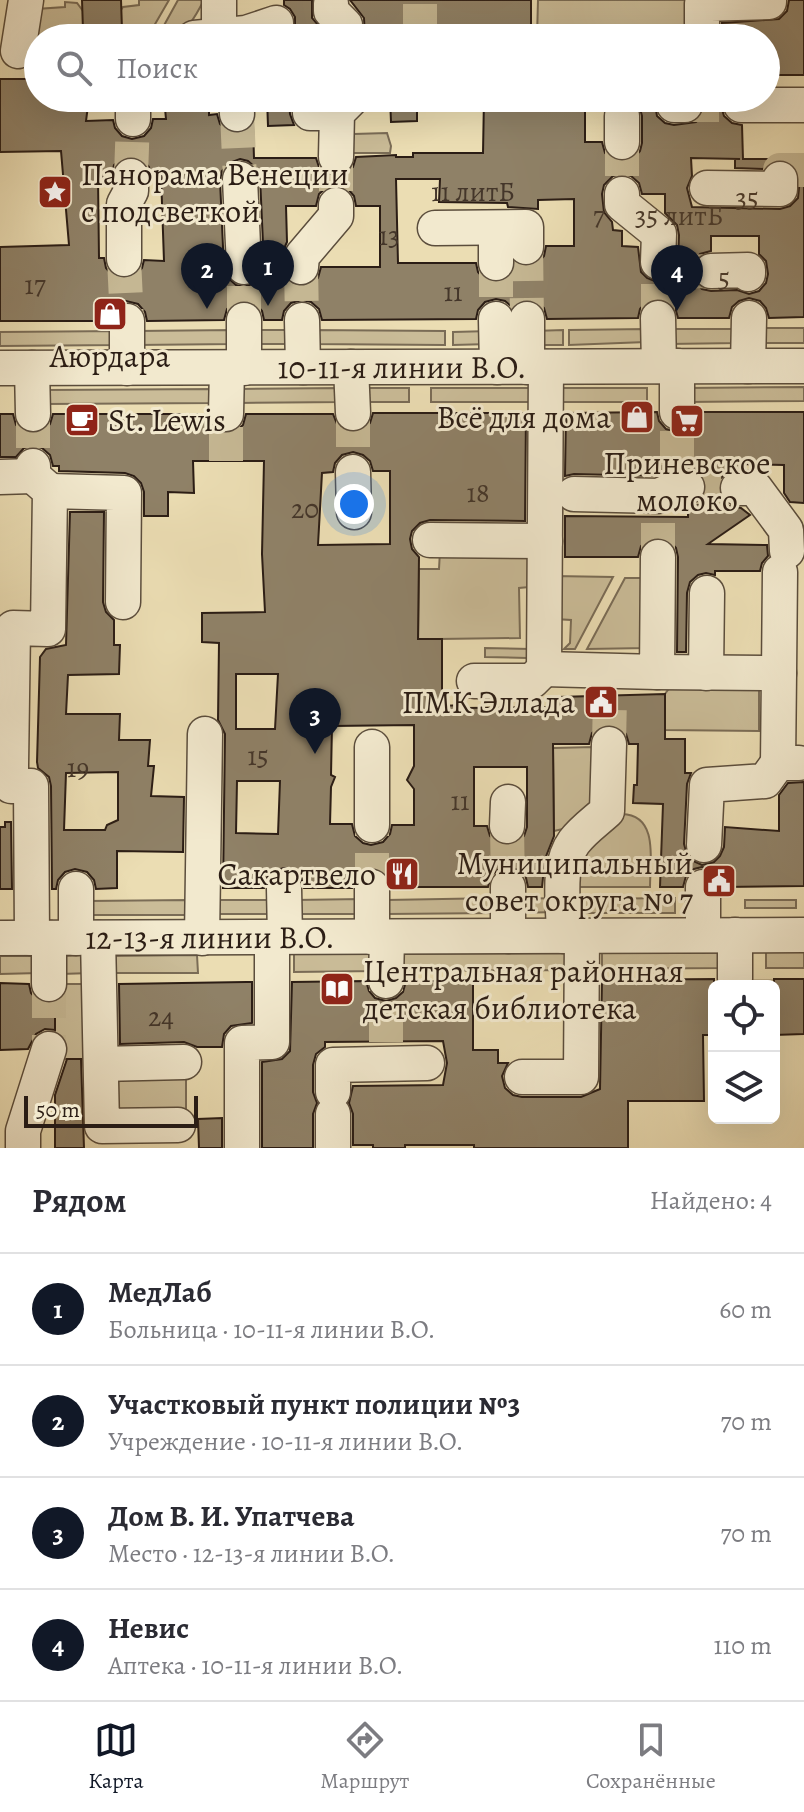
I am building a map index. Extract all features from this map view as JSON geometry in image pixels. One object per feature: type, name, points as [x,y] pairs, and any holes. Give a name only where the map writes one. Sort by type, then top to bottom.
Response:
[{"type":"street","points":[[18,51],[26,0]]},
{"type":"street","points":[[210,24],[219,0]]},
{"type":"street","points":[[702,24],[702,4],[769,0]]},
{"type":"street","points":[[331,4],[331,11],[344,24]]},
{"type":"street","points":[[780,105],[804,105]]},
{"type":"street","points":[[323,112],[336,157]]},
{"type":"street","points":[[124,259],[124,204],[131,191],[131,176]]},
{"type":"street","points":[[240,179],[244,267]]},
{"type":"street","points":[[707,188],[780,189],[780,179]]},
{"type":"street","points":[[622,194],[622,204],[659,234],[680,270],[748,270],[748,274]]},
{"type":"street","points":[[301,267],[302,256],[336,216],[336,205]]},
{"type":"street","points":[[435,228],[526,227],[526,247]]},
{"type":"street","points":[[496,228],[496,263]]},
{"type":"street","points":[[658,318],[677,412]]},
{"type":"street","points":[[748,366],[749,318]]},
{"type":"street","points":[[512,319],[523,367],[545,541],[544,669]]},
{"type":"street","points":[[226,414],[244,320]]},
{"type":"street","points":[[302,320],[303,367]]},
{"type":"street","points":[[127,321],[127,368]]},
{"type":"street","name":"10-11-я линии В.О.","points":[[16,368],[804,366]]},
{"type":"street","points":[[351,367],[353,413]]},
{"type":"street","points":[[16,368],[33,414]]},
{"type":"street","points":[[353,472],[354,512]]},
{"type":"street","points":[[49,984],[51,938],[31,786],[11,786],[5,765],[7,628],[48,629],[29,478],[124,493],[123,602]]},
{"type":"street","points":[[704,845],[707,785],[765,781],[788,763],[779,673],[786,530],[755,488],[738,488]]},
{"type":"street","points":[[574,494],[672,490]]},
{"type":"street","points":[[430,540],[545,541]]},
{"type":"street","points":[[657,672],[658,557]]},
{"type":"street","points":[[706,673],[707,593]]},
{"type":"street","points":[[474,681],[532,681],[544,669],[572,668],[610,684],[657,672],[779,673]]},
{"type":"street","points":[[202,938],[205,734]]},
{"type":"street","points":[[522,1077],[581,1077],[573,936],[564,866],[567,852],[576,839],[607,811],[609,744]]},
{"type":"street","points":[[372,747],[372,825]]},
{"type":"street","points":[[372,887],[386,981]]},
{"type":"street","points":[[508,887],[508,936]]},
{"type":"street","points":[[703,887],[731,935],[745,979]]},
{"type":"street","points":[[242,1148],[242,1043],[272,1042],[284,888]]},
{"type":"street","points":[[76,889],[51,938],[101,1064],[102,1126],[178,1125]]},
{"type":"street","name":"12-13-я линии В.О.","points":[[51,938],[804,935]]},
{"type":"street","points":[[23,1148],[23,1131],[49,1049]]},
{"type":"street","points":[[333,1148],[333,1065],[386,1053],[427,1063]]},
{"type":"street","points":[[101,1064],[184,1062]]},
{"type":"shaded area","points":[[139,0],[169,0],[155,24],[121,24],[123,7],[139,5]]},
{"type":"shaded area","points":[[178,0],[204,0],[190,24],[165,24]]},
{"type":"shaded area","points":[[538,0],[712,0],[712,24],[537,24]]},
{"type":"shaded area","points":[[65,2],[77,3],[83,11],[83,24],[34,24],[36,9],[65,7]]},
{"type":"shaded area","points":[[387,133],[390,153],[351,153],[354,134]]},
{"type":"shaded area","points":[[760,328],[804,328],[804,343],[760,343]]},
{"type":"shaded area","points":[[646,329],[646,342],[569,345],[569,330]]},
{"type":"shaded area","points":[[668,329],[738,329],[738,343],[668,344]]},
{"type":"shaded area","points":[[234,330],[234,344],[136,345],[136,331]]},
{"type":"shaded area","points":[[254,330],[288,330],[288,344],[254,344]]},
{"type":"shaded area","points":[[310,330],[445,331],[445,345],[309,344]]},
{"type":"shaded area","points":[[563,330],[563,345],[534,345],[534,331]]},
{"type":"shaded area","points":[[118,331],[118,345],[0,346],[0,332]]},
{"type":"shaded area","points":[[490,331],[490,344],[453,345],[453,332]]},
{"type":"shaded area","points":[[804,387],[804,401],[686,402],[686,388]]},
{"type":"shaded area","points":[[343,388],[343,402],[238,403],[238,389]]},
{"type":"shaded area","points":[[361,388],[409,388],[409,402],[361,402]]},
{"type":"shaded area","points":[[431,388],[534,388],[534,402],[431,402]]},
{"type":"shaded area","points":[[554,388],[647,388],[647,402],[554,402]]},
{"type":"shaded area","points":[[216,389],[216,403],[44,404],[44,390]]},
{"type":"shaded area","points":[[529,550],[537,559],[538,647],[527,658],[485,657],[485,648],[530,649],[529,587],[519,588],[520,638],[439,639],[439,648],[418,648],[419,569],[439,569],[440,551]]},
{"type":"shaded area","points":[[554,576],[613,577],[575,649],[564,649],[570,643],[571,620],[555,619]]},
{"type":"shaded area","points":[[625,578],[647,578],[647,648],[587,649]]},
{"type":"shaded area","points":[[759,683],[759,731],[665,730],[665,694],[670,687]]},
{"type":"shaded area","points":[[593,747],[593,815],[585,824],[554,831],[553,748]]},
{"type":"shaded area","points":[[622,814],[634,816],[647,831],[651,853],[650,887],[573,887],[573,866]]},
{"type":"shaded area","points":[[498,898],[498,913],[387,914],[387,900]]},
{"type":"shaded area","points":[[557,898],[557,912],[514,913],[514,899]]},
{"type":"shaded area","points":[[675,898],[675,913],[575,913],[575,899]]},
{"type":"shaded area","points":[[362,899],[362,914],[295,914],[295,900]]},
{"type":"shaded area","points":[[188,900],[188,915],[87,915],[87,901]]},
{"type":"shaded area","points":[[215,900],[274,900],[274,914],[215,914]]},
{"type":"shaded area","points":[[745,900],[796,900],[796,908],[745,908]]},
{"type":"shaded area","points":[[718,952],[718,968],[602,969],[602,953]]},
{"type":"shaded area","points":[[766,952],[804,952],[804,968],[766,968]]},
{"type":"shaded area","points":[[576,953],[576,970],[395,971],[395,954]]},
{"type":"shaded area","points":[[294,954],[377,954],[377,971],[294,972]]},
{"type":"shaded area","points":[[90,955],[91,973],[61,974],[61,956]]},
{"type":"shaded area","points":[[197,955],[198,973],[109,973],[109,956]]},
{"type":"shaded area","points":[[0,956],[39,956],[39,973],[0,974]]},
{"type":"shaded area","points":[[55,984],[83,984],[84,1059],[55,1059]]},
{"type":"shaded area","points":[[186,1075],[186,1111],[112,1113],[111,1077]]},
{"type":"building","points":[[82,0],[121,0],[122,24],[83,24]]},
{"type":"building","points":[[284,0],[312,0],[312,18],[317,24],[295,24],[295,17],[284,5]]},
{"type":"building","points":[[350,0],[531,0],[531,24],[364,24],[364,18]]},
{"type":"building","points":[[789,0],[804,0],[804,75],[780,75],[780,24],[722,24],[779,19],[787,11]]},
{"type":"building","points":[[0,79],[24,79],[24,112],[87,112],[86,121],[113,120],[122,136],[132,139],[144,136],[151,128],[153,119],[166,119],[165,112],[217,114],[220,124],[227,131],[239,134],[253,125],[254,158],[316,158],[325,174],[335,177],[346,174],[353,167],[356,157],[483,153],[484,112],[585,112],[585,142],[602,142],[605,153],[621,162],[633,159],[640,151],[641,112],[656,112],[665,123],[674,125],[696,122],[703,112],[723,112],[732,123],[742,125],[743,159],[779,159],[804,159],[804,317],[769,318],[760,301],[749,298],[732,307],[729,318],[678,318],[675,307],[658,298],[647,301],[640,309],[638,318],[547,319],[544,308],[536,301],[518,301],[512,307],[496,299],[485,302],[478,310],[476,319],[322,320],[319,309],[311,302],[302,300],[291,303],[284,311],[282,320],[264,320],[262,311],[255,303],[243,300],[227,309],[224,320],[147,321],[145,312],[138,304],[126,301],[110,310],[107,321],[0,321],[0,247],[69,245],[61,151],[0,152]],"holes":[[[122,158],[142,159],[149,167],[151,176],[161,175],[164,261],[144,260],[135,276],[123,279],[113,276],[106,268],[104,258],[99,258],[98,177],[111,177],[114,165]],[[691,158],[740,159],[735,159],[735,168],[763,169],[771,161],[789,161],[797,168],[800,178],[798,198],[790,206],[780,209],[692,207],[687,188],[692,176]],[[240,159],[248,161],[260,177],[264,266],[262,275],[255,283],[244,287],[228,278],[224,269],[220,180],[222,171],[229,163]],[[613,176],[631,176],[639,183],[642,194],[665,194],[665,213],[677,225],[679,235],[678,263],[667,280],[657,282],[647,278],[641,272],[638,247],[622,246],[622,231],[613,230],[612,222],[604,212],[602,194],[604,185]],[[396,179],[440,179],[439,202],[507,203],[508,207],[538,209],[538,200],[574,199],[574,246],[546,246],[544,256],[537,264],[527,267],[516,264],[507,280],[497,283],[485,280],[478,272],[476,263],[398,263]],[[327,187],[347,188],[354,196],[356,206],[380,206],[380,267],[321,267],[318,278],[310,285],[300,287],[290,284],[283,276],[281,266],[287,242],[286,206],[316,206],[319,194]],[[711,236],[759,236],[759,254],[766,261],[768,274],[766,283],[759,291],[749,294],[737,290],[702,289],[694,282],[691,272],[693,262],[700,254],[711,251]]]},
{"type":"building","points":[[268,112],[290,112],[294,125],[268,126]]},
{"type":"building","points":[[391,112],[417,112],[417,121],[391,122]]},
{"type":"building","points":[[657,412],[659,421],[666,429],[678,432],[694,423],[697,412],[804,412],[804,503],[790,502],[784,493],[784,465],[741,464],[741,468],[729,470],[720,479],[718,489],[721,499],[750,515],[708,544],[767,545],[768,556],[760,571],[715,571],[715,575],[698,575],[690,582],[686,652],[677,652],[678,557],[676,548],[669,540],[659,537],[649,539],[641,546],[638,557],[565,557],[565,516],[688,517],[688,507],[698,504],[705,496],[707,486],[704,476],[696,469],[686,467],[655,476],[565,476],[566,413]]},
{"type":"building","points":[[373,413],[526,413],[525,521],[430,520],[420,523],[412,531],[412,549],[419,557],[418,639],[442,639],[442,706],[558,707],[558,697],[665,694],[665,739],[685,739],[685,773],[691,773],[687,784],[684,844],[687,855],[702,865],[714,862],[724,847],[725,827],[779,831],[779,795],[788,783],[804,782],[804,886],[723,887],[721,878],[714,870],[702,867],[686,876],[683,887],[660,887],[663,804],[633,803],[634,785],[637,785],[638,744],[629,744],[620,727],[609,724],[592,733],[589,744],[553,744],[554,836],[545,859],[542,887],[528,887],[526,878],[519,870],[507,867],[491,876],[488,887],[392,887],[390,878],[383,870],[371,867],[355,876],[352,888],[304,888],[301,877],[284,868],[273,871],[266,879],[264,888],[223,888],[225,734],[218,720],[219,643],[202,642],[202,613],[265,612],[262,554],[264,461],[193,461],[194,493],[168,492],[168,516],[144,516],[144,492],[134,476],[59,471],[59,466],[53,466],[50,455],[34,446],[24,448],[16,457],[0,457],[0,414],[13,414],[16,425],[33,434],[44,431],[53,414],[206,414],[208,423],[215,431],[226,434],[243,425],[246,414],[333,414],[343,430],[353,433],[370,423]],"holes":[[[353,452],[363,455],[370,461],[373,471],[390,471],[390,544],[318,545],[322,473],[333,472],[335,463],[342,455]],[[236,674],[278,674],[275,729],[236,729]],[[414,725],[414,766],[407,780],[414,789],[414,825],[392,825],[390,834],[383,842],[371,845],[355,836],[352,824],[330,824],[331,787],[335,777],[331,775],[332,726]],[[474,767],[527,767],[527,827],[524,836],[517,843],[507,846],[497,843],[490,836],[487,826],[474,826]],[[237,781],[280,781],[278,834],[236,833]]]},
{"type":"building","points":[[70,512],[104,512],[103,602],[106,612],[114,620],[114,645],[120,645],[119,674],[68,675],[66,714],[120,714],[119,740],[150,740],[148,766],[154,766],[151,796],[184,797],[183,852],[117,851],[117,888],[96,889],[94,880],[87,872],[75,869],[65,872],[58,880],[56,889],[52,889],[51,786],[49,777],[38,768],[37,762],[40,657],[46,649],[66,645]],"holes":[[[118,772],[118,820],[107,825],[105,830],[64,830],[66,773]]]},
{"type":"building","points":[[5,822],[11,822],[12,889],[0,889],[0,827],[5,827]]},
{"type":"building","points":[[714,979],[708,980],[708,1035],[703,1035],[704,1101],[628,1101],[628,1148],[405,1145],[405,1148],[373,1148],[373,1145],[353,1145],[353,1114],[349,1103],[353,1086],[443,1085],[447,1063],[443,1041],[325,1042],[325,1047],[316,1054],[313,1065],[313,1092],[317,1103],[313,1114],[313,1148],[262,1148],[262,1062],[282,1059],[290,1051],[292,982],[366,981],[375,998],[386,1001],[403,992],[406,981],[473,981],[473,1050],[498,1050],[498,1063],[508,1063],[502,1076],[505,1088],[513,1095],[522,1097],[581,1097],[600,1089],[602,980]]},
{"type":"building","points":[[804,979],[804,1034],[780,1035],[780,980],[774,980]]},
{"type":"building","points":[[252,982],[252,1023],[231,1026],[224,1034],[222,1047],[197,1047],[184,1042],[120,1044],[119,984]]},
{"type":"building","points":[[0,983],[29,984],[31,993],[38,1001],[48,1004],[55,1002],[55,1030],[45,1029],[36,1034],[28,1049],[0,1050]]},
{"type":"building","points":[[67,1059],[81,1059],[84,1148],[55,1148],[55,1095]]},
{"type":"building","points":[[222,1118],[222,1148],[199,1148],[198,1119]]},
{"type":"tunnel","points":[[420,0],[420,24]]},
{"type":"tunnel","points":[[237,114],[240,179]]},
{"type":"tunnel","points":[[131,176],[133,119]]},
{"type":"tunnel","points":[[622,142],[622,194]]},
{"type":"tunnel","points":[[336,157],[336,205]]},
{"type":"tunnel","points":[[780,179],[780,170],[804,170]]},
{"type":"tunnel","points":[[526,247],[527,319]]},
{"type":"tunnel","points":[[124,259],[127,321]]},
{"type":"tunnel","points":[[658,262],[658,318]]},
{"type":"tunnel","points":[[496,263],[496,319]]},
{"type":"tunnel","points":[[244,267],[244,320]]},
{"type":"tunnel","points":[[301,267],[302,320]]},
{"type":"tunnel","points":[[678,272],[711,271]]},
{"type":"tunnel","points":[[677,412],[677,465]]},
{"type":"tunnel","points":[[353,413],[353,472]]},
{"type":"tunnel","points":[[33,414],[33,466]]},
{"type":"tunnel","points":[[226,414],[226,461]]},
{"type":"tunnel","points":[[687,487],[738,488]]},
{"type":"tunnel","points":[[658,517],[658,557]]},
{"type":"tunnel","points":[[609,744],[610,696]]},
{"type":"tunnel","points":[[372,825],[372,887]]},
{"type":"tunnel","points":[[507,826],[508,887]]},
{"type":"tunnel","points":[[386,981],[386,1042]]},
{"type":"tunnel","points":[[49,984],[49,1049]]},
{"type":"place","name":"Панорама Венеции с подсветкой","points":[[55,192]]},
{"type":"place","name":"МедЛаб","points":[[268,306]]},
{"type":"place","name":"Участковый пункт полиции №3","points":[[207,309]]},
{"type":"place","name":"Невис","points":[[677,311]]},
{"type":"place","name":"Аюрдара","points":[[110,314]]},
{"type":"place","name":"Всё для дома","points":[[637,417]]},
{"type":"place","name":"St. Lewis","points":[[82,420]]},
{"type":"place","name":"Приневское молоко","points":[[687,421]]},
{"type":"place","name":"ПМК Эллада","points":[[601,702]]},
{"type":"place","name":"Дом В. И. Упатчева","points":[[315,754]]},
{"type":"place","name":"Сакартвело","points":[[402,874]]},
{"type":"place","name":"Муниципальный совет округа № 7","points":[[719,881]]},
{"type":"place","name":"Центральная районная детская библиотека","points":[[337,989]]}]
